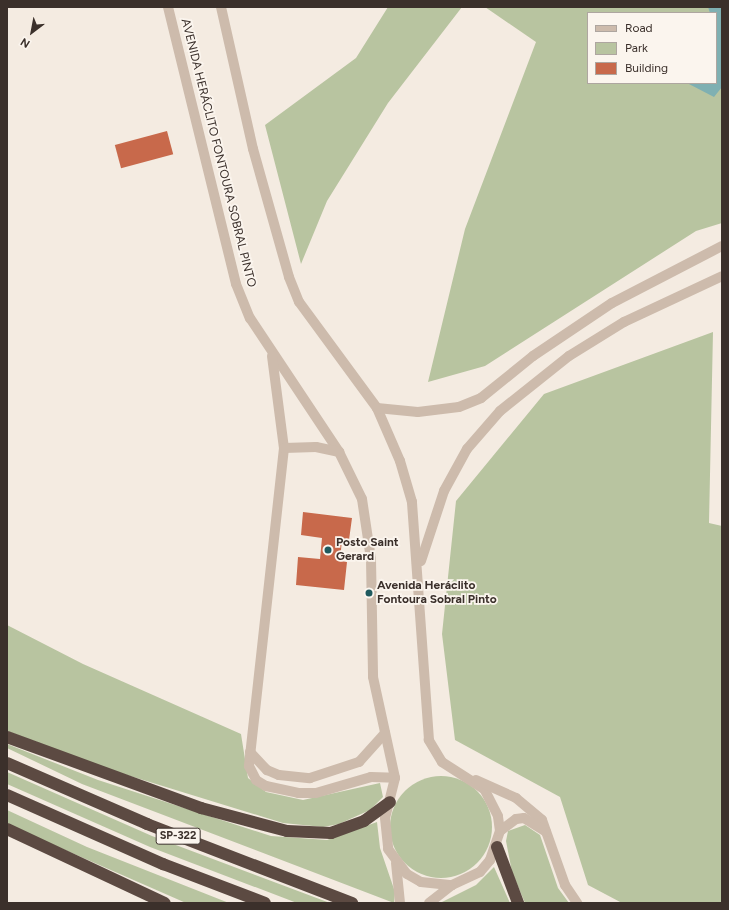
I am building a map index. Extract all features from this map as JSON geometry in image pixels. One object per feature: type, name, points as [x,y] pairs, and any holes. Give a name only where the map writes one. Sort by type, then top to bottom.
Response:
[{"type":"highway","points":[[7,737],[201,808],[287,831],[331,833],[364,821],[391,799]]},
{"type":"highway","name":"SP-322","points":[[7,762],[147,824],[352,903]]},
{"type":"highway","name":"SP-322","points":[[7,795],[163,864],[265,903]]},
{"type":"highway","points":[[7,828],[165,903]]},
{"type":"highway","points":[[497,846],[518,903]]},
{"type":"street","name":"AVENIDA HERÁCLITO FONTOURA SOBRAL PINTO","points":[[168,7],[236,284],[250,318],[272,354],[339,452],[362,499],[371,559],[374,677],[395,778],[384,834],[396,863]]},
{"type":"street","points":[[221,7],[253,148],[289,277],[299,302],[377,408],[400,461],[412,502],[419,567],[429,740],[442,762],[457,772],[516,798],[534,810],[546,832],[565,885],[577,903]]},
{"type":"street","points":[[377,408],[418,412],[459,407],[482,398],[533,356],[612,303],[722,246]]},
{"type":"street","points":[[419,567],[444,491],[467,449],[500,411],[569,356],[624,322],[722,276]]},
{"type":"street","points":[[272,354],[284,448],[249,766],[256,780],[282,791],[316,793],[371,777],[395,778]]},
{"type":"street","points":[[284,448],[316,447],[339,452]]},
{"type":"street","points":[[250,752],[267,770],[279,775],[310,778],[359,762],[385,733]]},
{"type":"street","points":[[430,903],[452,885],[480,872],[497,846],[500,831],[493,801],[472,779]]},
{"type":"street","points":[[500,831],[516,819],[524,818],[546,832]]},
{"type":"street","points":[[396,863],[420,882],[452,885]]},
{"type":"street","points":[[396,863],[400,903]]},
{"type":"green space","points":[[388,7],[462,7],[388,103],[327,201],[301,264],[265,125],[356,58]]},
{"type":"green space","points":[[485,7],[722,7],[722,223],[696,231],[485,366],[428,382],[465,229],[536,42]]},
{"type":"green space","points":[[713,332],[709,523],[722,526],[722,903],[622,903],[588,885],[560,797],[455,740],[442,634],[456,501],[544,394]]},
{"type":"green space","points":[[7,625],[83,664],[241,734],[248,778],[266,792],[303,800],[380,783],[383,797],[370,810],[339,824],[323,827],[283,823],[114,771],[7,731]]},
{"type":"green space","points":[[7,744],[98,780],[271,836],[327,840],[377,822],[380,848],[395,892],[394,903],[82,784],[7,748]]},
{"type":"green space","points":[[7,772],[152,836],[330,903],[297,903],[150,847],[7,784]]},
{"type":"green space","points":[[441,776],[460,780],[477,791],[488,808],[492,827],[488,846],[477,863],[460,874],[441,878],[422,874],[405,863],[394,846],[390,827],[394,808],[405,791],[422,780]]},
{"type":"green space","points":[[7,810],[87,847],[229,903],[186,903],[7,824]]},
{"type":"green space","points":[[525,825],[540,835],[558,888],[569,903],[525,903],[512,872],[506,841],[508,831]]},
{"type":"green space","points":[[494,867],[510,903],[440,903],[476,885]]},
{"type":"water","points":[[708,7],[722,7],[722,87],[714,97],[689,84],[717,84],[717,12],[710,12]]},
{"type":"building","points":[[167,131],[173,154],[121,168],[115,145]]},
{"type":"building","points":[[303,512],[352,518],[349,540],[342,539],[340,561],[347,562],[344,590],[296,585],[298,557],[320,559],[322,538],[301,535]]},
{"type":"place","name":"Posto Saint Gerard","points":[[328,550]]},
{"type":"place","name":"Avenida Heráclito Fontoura Sobral Pinto","points":[[369,593]]}]
